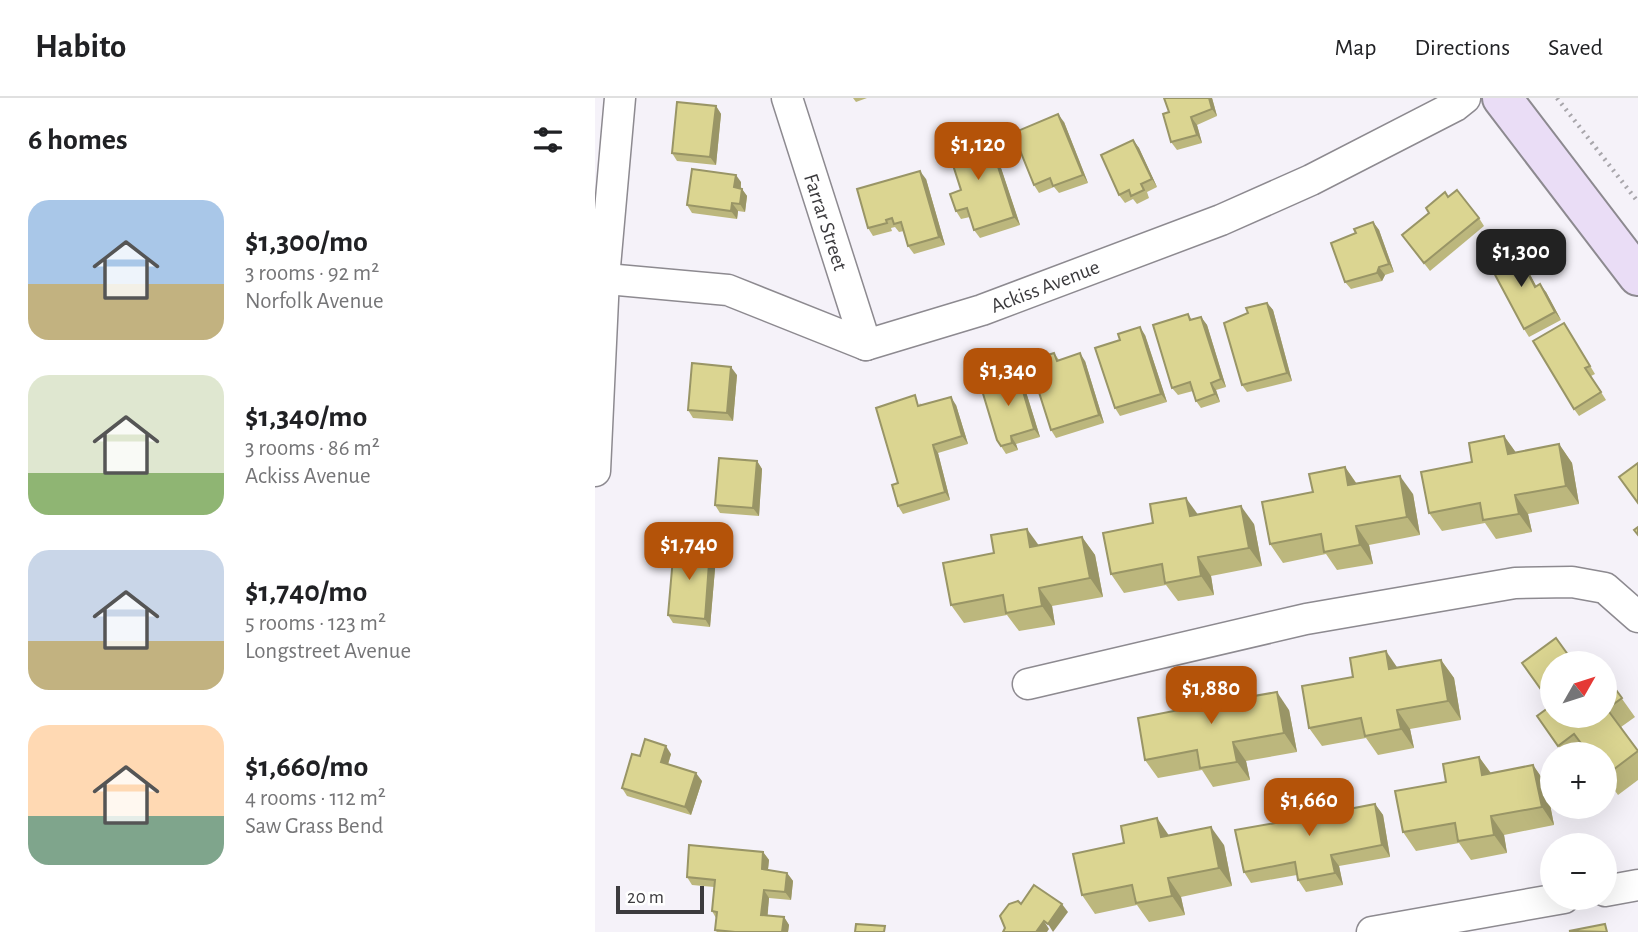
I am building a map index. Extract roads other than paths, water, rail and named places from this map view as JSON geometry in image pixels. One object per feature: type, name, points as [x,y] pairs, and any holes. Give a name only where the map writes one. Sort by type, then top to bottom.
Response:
[{"type":"main road","points":[[1502,98],[1638,276]]},
{"type":"street","points":[[595,471],[600,278],[620,98]]},
{"type":"street","name":"Farrar Street","points":[[787,98],[866,345]]},
{"type":"street","name":"Ackiss Avenue","points":[[866,345],[982,310],[1221,220],[1311,180],[1455,106],[1465,98]]},
{"type":"street","points":[[600,278],[728,290],[866,345]]},
{"type":"street","points":[[1028,684],[1306,619],[1515,583],[1572,582],[1605,588],[1638,617]]},
{"type":"street","points":[[1617,889],[1638,885]]},
{"type":"street","points":[[1372,932],[1540,902]]}]
